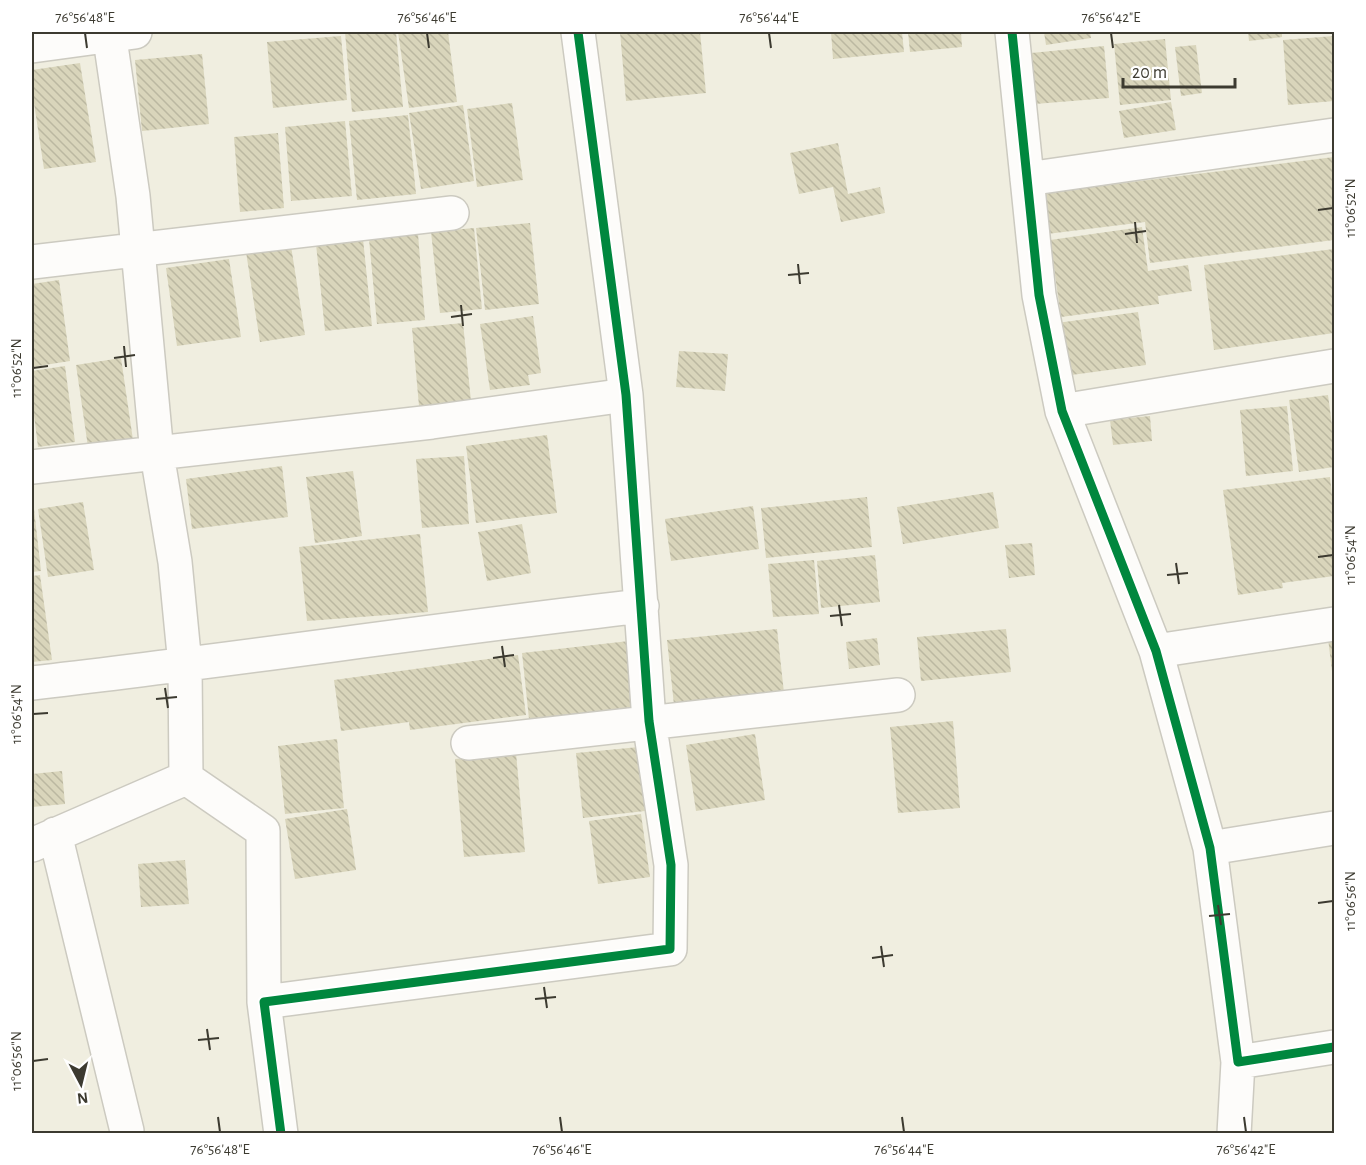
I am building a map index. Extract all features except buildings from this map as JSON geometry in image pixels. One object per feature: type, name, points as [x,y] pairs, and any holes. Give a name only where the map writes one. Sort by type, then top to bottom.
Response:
[{"type":"street","points":[[264,1002],[670,949],[671,866],[649,721],[626,395],[578,32]]},
{"type":"street","points":[[1011,32],[1039,295],[1062,411],[1156,651],[1210,848],[1238,1062],[1234,1134]]},
{"type":"street","points":[[32,46],[118,33],[158,454],[175,562],[185,665],[186,778]]},
{"type":"street","points":[[1027,179],[1335,135]]},
{"type":"street","points":[[32,262],[452,213]]},
{"type":"street","points":[[1062,411],[1335,366]]},
{"type":"street","points":[[32,467],[158,454],[626,395]]},
{"type":"street","points":[[33,688],[455,627],[642,606]]},
{"type":"street","points":[[1156,651],[1335,624]]},
{"type":"street","points":[[468,743],[898,695]]},
{"type":"street","points":[[127,1131],[43,840],[186,778]]},
{"type":"street","points":[[186,778],[263,831],[264,1002],[281,1134]]},
{"type":"street","points":[[1210,848],[1335,828]]},
{"type":"street","points":[[1238,1062],[1335,1047]]},
{"type":"cycle path","points":[[281,1134],[264,1002],[670,949],[671,865],[649,721],[626,395],[578,32]]},
{"type":"cycle path","points":[[1012,32],[1039,295],[1062,411],[1156,651],[1210,848],[1238,1062],[1334,1047]]}]
